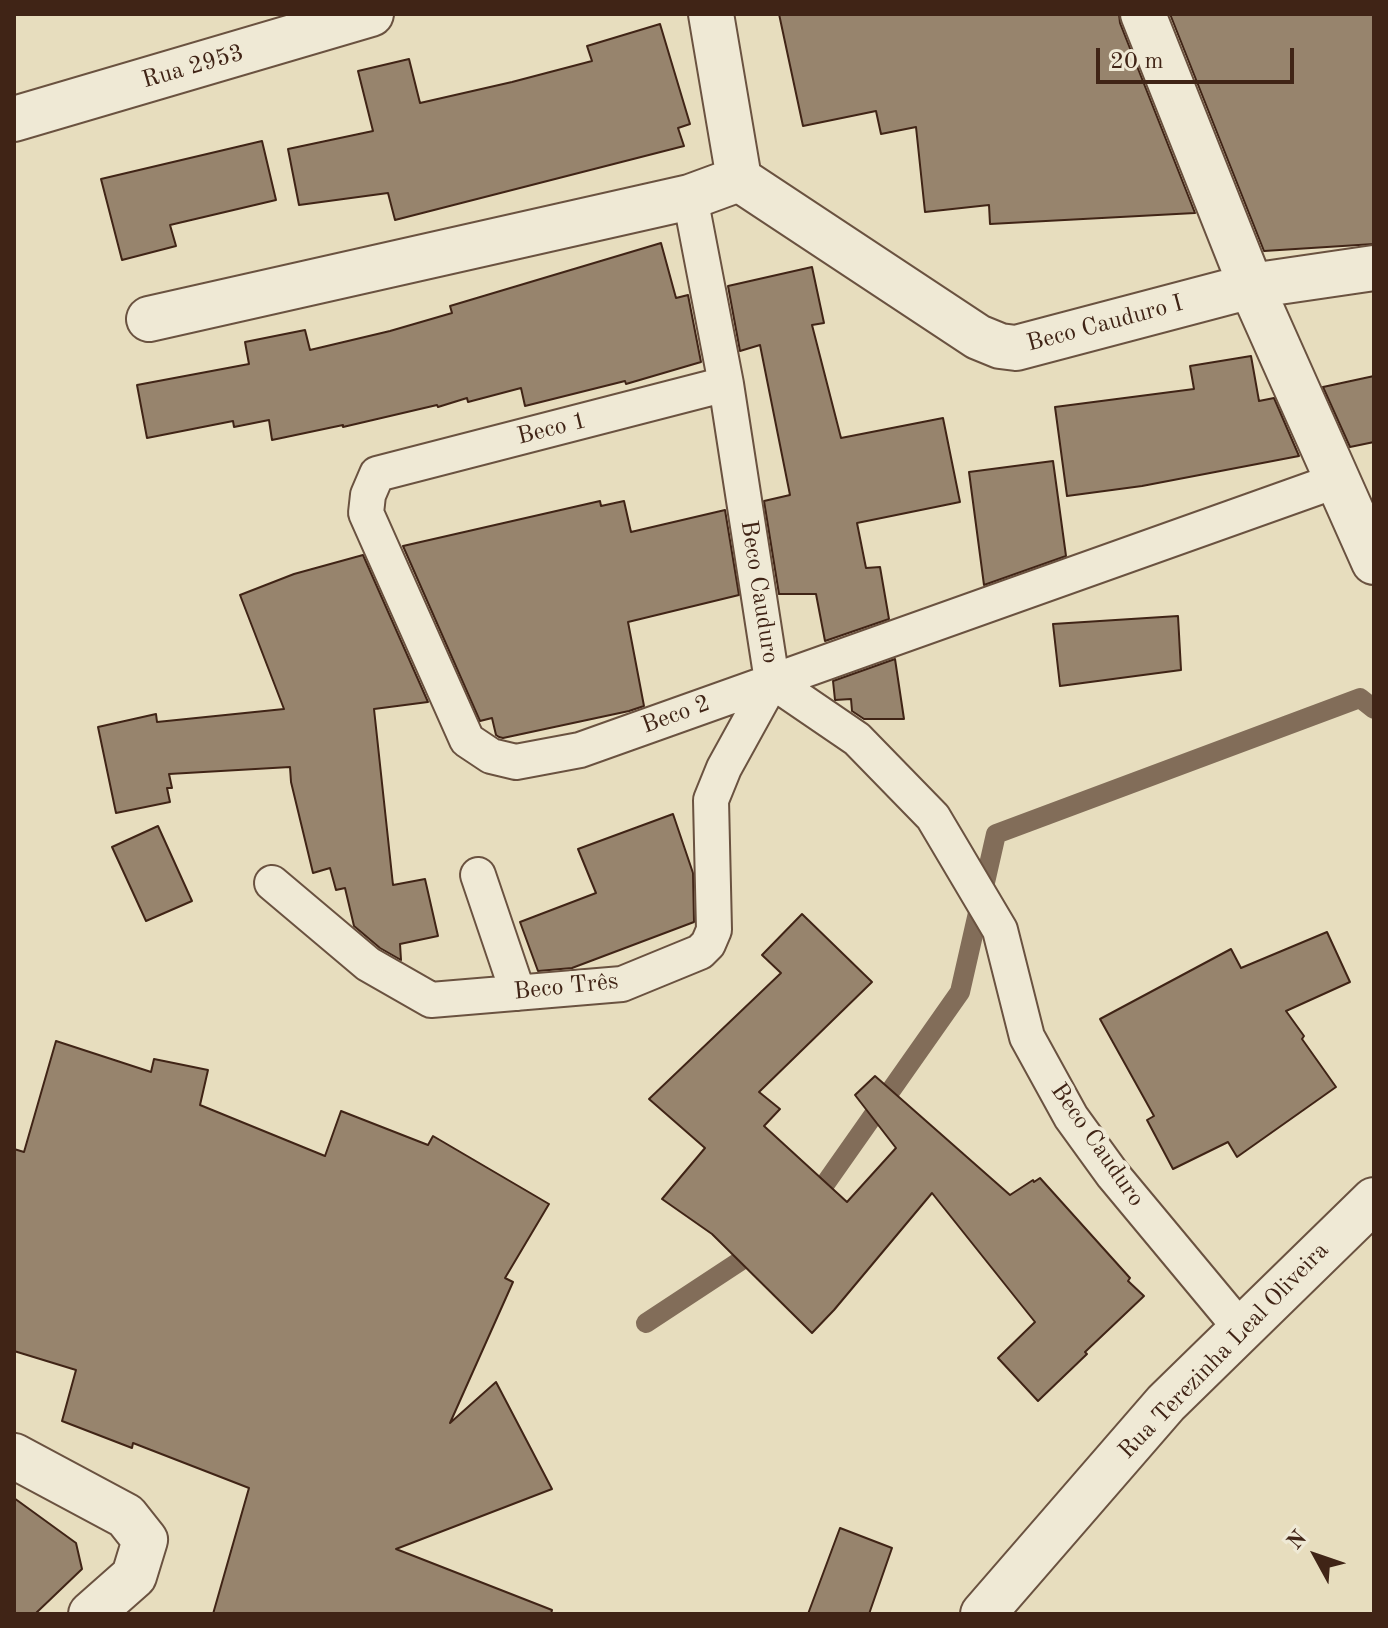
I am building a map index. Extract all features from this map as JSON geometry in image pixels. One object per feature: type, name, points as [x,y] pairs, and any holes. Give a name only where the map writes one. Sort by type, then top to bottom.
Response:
[{"type":"street","name":"Rua 2953","points":[[14,119],[371,14]]},
{"type":"street","points":[[149,319],[690,197],[739,179],[711,14]]},
{"type":"street","points":[[1143,14],[1251,286],[1374,562]]},
{"type":"street","name":"Beco Cauduro I","points":[[739,179],[978,337],[1000,346],[1016,348],[1251,286],[1374,268]]},
{"type":"street","name":"Rua Terezinha Leal Oliveira","points":[[983,1614],[1166,1403],[1374,1200]]},
{"type":"street","points":[[14,1456],[126,1516],[145,1540],[134,1576],[91,1614]]},
{"type":"lane","name":"Beco Cauduro","points":[[690,197],[726,384],[772,681],[857,739],[933,817],[1000,930],[1027,1037],[1071,1117],[1113,1175],[1242,1330]]},
{"type":"lane","name":"Beco 1","points":[[377,474],[726,384]]},
{"type":"lane","name":"Beco 2","points":[[377,474],[368,495],[366,513],[467,740],[491,756],[516,762],[580,750],[1338,480]]},
{"type":"lane","name":"Beco Três","points":[[272,883],[368,964],[431,1000],[622,984],[700,952],[708,944],[714,930],[711,800],[724,768],[772,681]]},
{"type":"lane","points":[[478,875],[518,993]]},
{"type":"building","points":[[779,14],[1119,14],[1195,213],[990,224],[989,205],[925,212],[916,127],[881,134],[876,111],[803,126]]},
{"type":"building","points":[[1170,14],[1374,14],[1374,244],[1264,251]]},
{"type":"building","points":[[660,24],[690,124],[678,128],[684,146],[395,220],[388,193],[299,205],[288,149],[373,131],[358,71],[409,59],[420,103],[592,61],[587,46]]},
{"type":"building","points":[[262,141],[276,200],[170,225],[176,246],[122,260],[101,179]]},
{"type":"building","points":[[661,243],[676,298],[688,295],[701,362],[626,384],[625,381],[525,406],[521,388],[468,402],[467,398],[438,407],[272,440],[269,420],[234,427],[233,421],[147,438],[137,385],[249,364],[245,342],[305,330],[310,350],[390,331],[452,313],[450,306]]},
{"type":"building","points":[[812,267],[824,323],[812,325],[841,438],[943,418],[960,502],[857,523],[866,568],[880,567],[889,619],[825,641],[816,594],[779,594],[764,501],[790,495],[760,345],[740,351],[728,286]]},
{"type":"building","points":[[1251,356],[1259,401],[1274,398],[1299,456],[1142,486],[1067,496],[1055,407],[1194,389],[1190,366]]},
{"type":"building","points":[[1374,376],[1374,442],[1350,447],[1323,387]]},
{"type":"building","points":[[1053,461],[1066,556],[984,585],[969,472]]},
{"type":"building","points":[[600,501],[601,506],[624,501],[631,532],[725,510],[739,595],[628,622],[644,706],[499,737],[492,718],[480,721],[403,546]]},
{"type":"building","points":[[363,555],[428,702],[374,709],[393,885],[425,879],[438,936],[400,944],[401,960],[380,948],[354,926],[345,888],[336,890],[330,868],[313,873],[290,767],[169,774],[172,788],[167,788],[170,802],[116,813],[98,727],[156,714],[157,722],[284,709],[240,595],[294,574]]},
{"type":"building","points":[[1178,616],[1181,670],[1060,686],[1053,624]]},
{"type":"building","points":[[895,659],[904,719],[864,719],[852,711],[851,699],[835,700],[833,681]]},
{"type":"building","points":[[673,814],[693,873],[694,922],[572,968],[538,971],[520,922],[596,893],[578,849]]},
{"type":"building","points":[[158,826],[192,901],[146,921],[112,847]]},
{"type":"building","points":[[802,914],[872,982],[759,1092],[780,1109],[764,1126],[847,1202],[896,1148],[855,1095],[875,1076],[1010,1195],[1040,1178],[1144,1296],[1038,1401],[998,1358],[1035,1322],[932,1193],[812,1333],[712,1234],[662,1199],[705,1148],[649,1099],[781,973],[762,955]]},
{"type":"building","points":[[1327,932],[1350,982],[1286,1011],[1336,1087],[1237,1157],[1228,1142],[1173,1169],[1147,1120],[1154,1116],[1100,1019],[1231,949],[1241,968]]},
{"type":"building","points":[[56,1041],[151,1072],[154,1059],[208,1070],[200,1105],[325,1156],[341,1111],[428,1145],[433,1136],[549,1204],[505,1278],[513,1282],[450,1423],[496,1382],[552,1489],[396,1549],[552,1610],[551,1614],[213,1614],[249,1488],[133,1443],[132,1448],[62,1421],[76,1370],[14,1351],[14,1149],[24,1152]]},
{"type":"building","points":[[14,1498],[76,1543],[82,1569],[35,1614],[14,1614]]},
{"type":"building","points":[[840,1528],[892,1548],[869,1614],[808,1614]]},
{"type":"waterway","points":[[811,1204],[960,992],[996,834],[1360,698],[1374,709]]},
{"type":"waterway","points":[[646,1323],[760,1248]]}]
